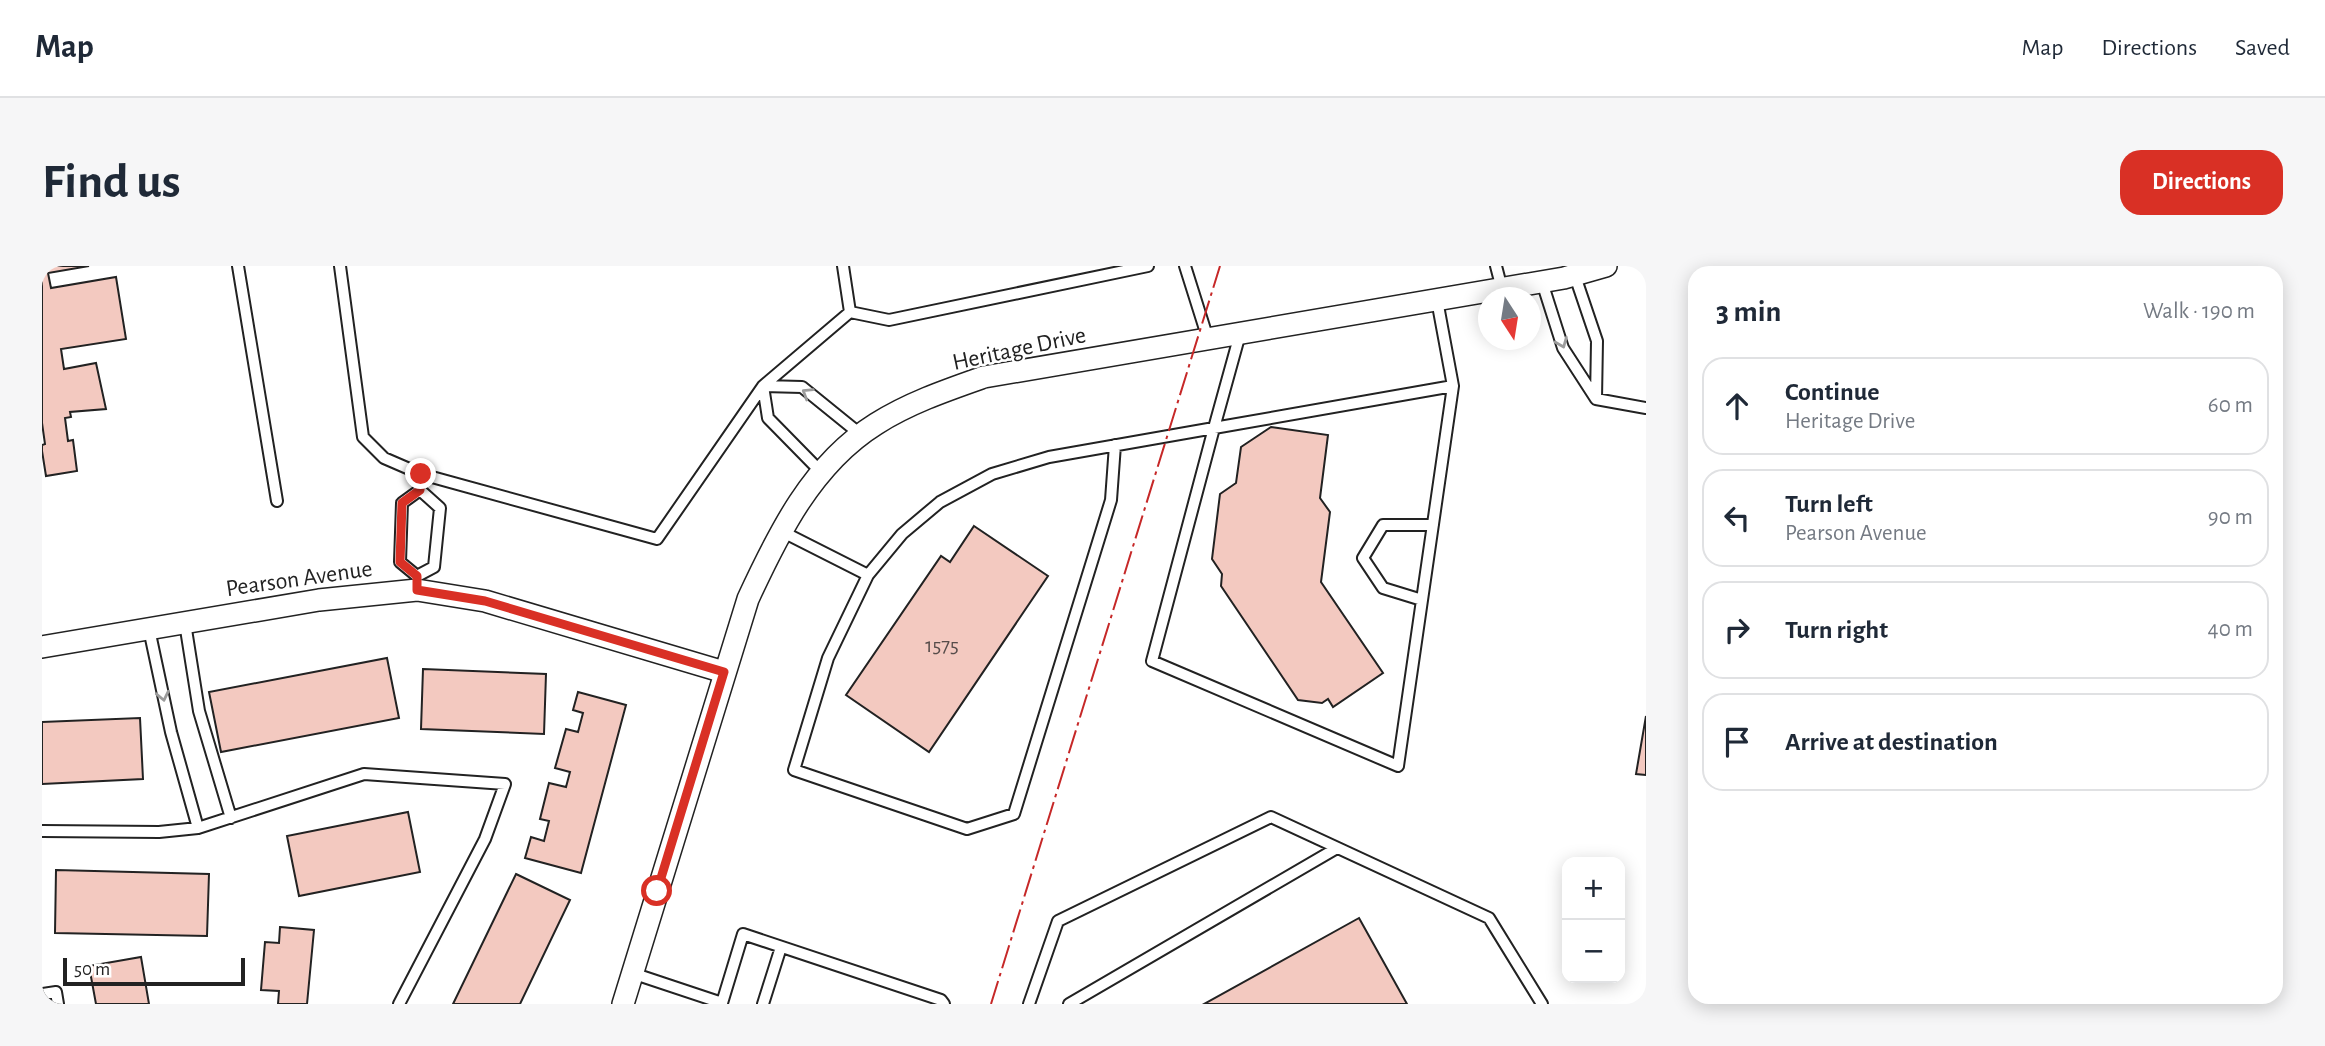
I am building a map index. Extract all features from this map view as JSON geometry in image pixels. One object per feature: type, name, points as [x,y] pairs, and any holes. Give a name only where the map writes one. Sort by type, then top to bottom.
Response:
[{"type":"street","name":"Heritage Drive","points":[[1513,287],[1575,276],[1606,266]]},
{"type":"street","name":"Heritage Drive","points":[[623,1004],[748,599],[799,499],[860,435],[877,423],[931,396],[984,377],[1478,293]]},
{"type":"street","name":"Pearson Avenue","points":[[42,647],[417,583],[724,672]]},
{"type":"lane","points":[[238,266],[277,501]]},
{"type":"lane","points":[[340,266],[363,438],[384,458],[421,474],[657,539],[763,387],[850,312]]},
{"type":"lane","points":[[843,266],[850,312]]},
{"type":"lane","points":[[850,312],[889,320],[1147,266]]},
{"type":"lane","points":[[1185,266],[1208,339]]},
{"type":"lane","points":[[1496,266],[1501,287]]},
{"type":"lane","points":[[1575,276],[1597,341],[1596,399]]},
{"type":"lane","points":[[1542,282],[1563,348],[1596,399],[1646,408]]},
{"type":"lane","points":[[1240,334],[1152,661],[1398,766],[1452,386],[1437,300]]},
{"type":"lane","points":[[1115,445],[1111,500],[1014,814],[967,829],[794,770],[828,659],[869,575],[902,534],[940,502],[992,474],[1049,457],[1115,445],[1452,386]]},
{"type":"lane","points":[[763,387],[802,387],[860,435]]},
{"type":"lane","points":[[763,387],[768,418],[822,473]]},
{"type":"lane","points":[[420,490],[421,474]]},
{"type":"lane","points":[[420,490],[440,508],[434,567],[417,583],[400,562],[400,551],[402,503],[420,490]]},
{"type":"lane","points":[[1422,600],[1383,588],[1363,558],[1383,525],[1433,525]]},
{"type":"lane","points":[[781,531],[869,575]]},
{"type":"lane","points":[[185,623],[199,711],[231,818]]},
{"type":"lane","points":[[149,629],[171,732],[198,828]]},
{"type":"lane","points":[[42,831],[159,832],[198,828],[364,774],[505,784],[485,839],[399,1004]]},
{"type":"lane","points":[[1029,1004],[1058,921],[1271,817],[1489,918],[1542,1004]]},
{"type":"lane","points":[[1069,1004],[1338,848]]},
{"type":"lane","points":[[632,973],[723,1004],[743,933],[941,1000],[944,1004]]},
{"type":"lane","points":[[763,1004],[781,947]]},
{"type":"lane","points":[[42,994],[56,992],[58,1004]]},
{"type":"building","points":[[42,266],[89,266],[48,273],[51,288],[116,277],[126,339],[61,349],[64,369],[96,363],[106,409],[70,412],[71,417],[65,418],[68,441],[73,440],[77,471],[46,476],[42,451],[42,445],[45,444],[42,423]]},
{"type":"building","points":[[1271,427],[1328,435],[1320,498],[1330,512],[1321,582],[1383,673],[1333,707],[1328,699],[1322,703],[1298,700],[1221,586],[1222,574],[1212,559],[1220,494],[1236,483],[1241,447]]},
{"type":"building","points":[[974,526],[1048,576],[929,752],[846,695],[941,556],[950,562]]},
{"type":"building","points":[[387,658],[399,718],[221,752],[209,692]]},
{"type":"building","points":[[423,669],[546,674],[544,734],[421,729]]},
{"type":"building","points":[[578,692],[626,705],[581,873],[525,858],[531,837],[544,841],[549,821],[540,819],[549,783],[566,787],[570,772],[555,768],[566,729],[578,732],[583,713],[573,710]]},
{"type":"building","points":[[1646,716],[1646,775],[1636,774]]},
{"type":"building","points":[[140,718],[143,779],[42,784],[42,722]]},
{"type":"building","points":[[408,812],[420,872],[299,896],[287,836]]},
{"type":"building","points":[[56,870],[209,874],[207,936],[55,933]]},
{"type":"building","points":[[516,874],[570,900],[520,1004],[453,1004]]},
{"type":"building","points":[[1359,918],[1407,1004],[1204,1004]]},
{"type":"building","points":[[280,927],[314,930],[307,1004],[278,1004],[279,991],[261,990],[265,942],[279,943]]},
{"type":"building","points":[[141,957],[149,1004],[96,1004],[89,966]]},
{"type":"power","points":[[991,1004],[1220,266]]},
{"type":"route","points":[[421,474],[420,490],[402,503],[400,562],[417,576],[417,590],[485,601],[724,672],[657,891]]}]
